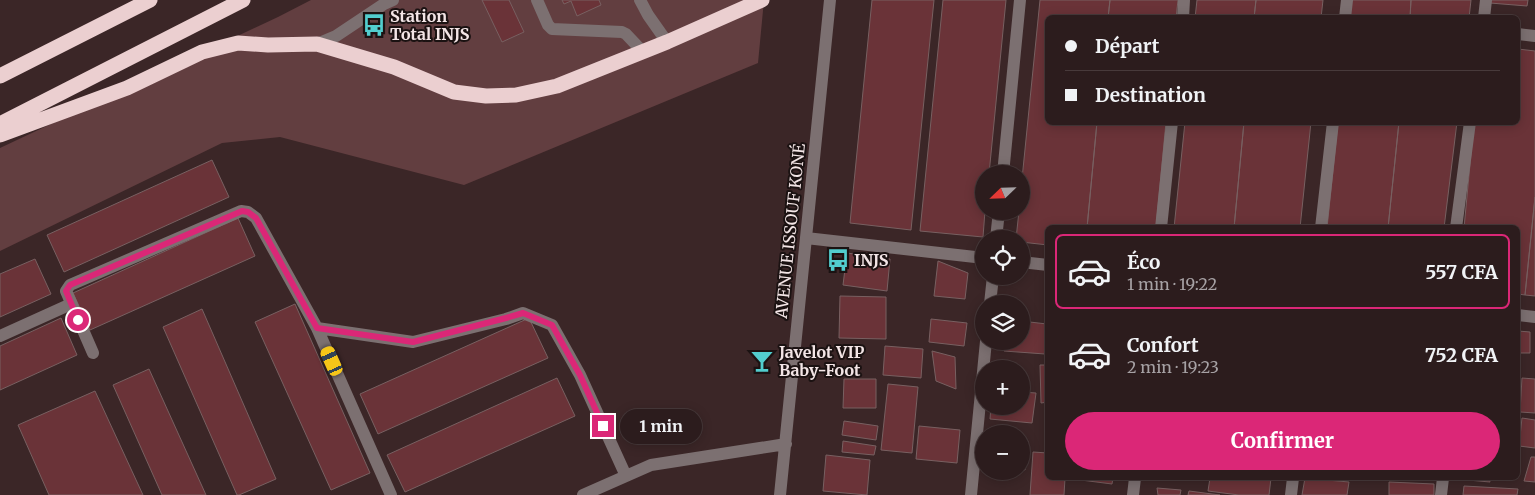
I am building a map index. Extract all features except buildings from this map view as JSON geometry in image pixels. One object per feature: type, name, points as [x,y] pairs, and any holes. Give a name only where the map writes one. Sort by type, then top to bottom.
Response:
[{"type":"highway","points":[[0,76],[150,0]]},
{"type":"highway","points":[[0,124],[243,0]]},
{"type":"highway","points":[[0,135],[127,88],[202,52],[238,43],[268,45],[317,44],[394,67],[454,92],[486,96],[516,95],[557,86],[667,42],[762,0]]},
{"type":"street","points":[[317,44],[336,36],[393,0]]},
{"type":"street","points":[[537,0],[548,25],[552,29],[622,32],[643,52]]},
{"type":"street","points":[[640,0],[667,42]]},
{"type":"street","name":"AVENUE ISSOUF KONÉ","points":[[780,495],[830,0]]},
{"type":"street","points":[[1004,165],[1020,0]]},
{"type":"street","points":[[1183,15],[1184,0]]},
{"type":"street","points":[[1345,15],[1347,0]]},
{"type":"street","points":[[1484,15],[1486,0]]},
{"type":"street","points":[[1520,34],[1535,36]]},
{"type":"street","points":[[1161,225],[1172,125]]},
{"type":"street","points":[[1321,225],[1333,125]]},
{"type":"street","points":[[1456,225],[1470,125]]},
{"type":"street","points":[[93,353],[70,304],[66,291],[70,285],[242,211],[248,212],[256,218],[317,328],[391,495]]},
{"type":"street","points":[[806,238],[975,257]]},
{"type":"street","points":[[1030,263],[1045,265]]},
{"type":"street","points":[[0,336],[70,304]]},
{"type":"street","points":[[317,328],[413,342],[523,313],[552,325],[580,375],[626,476]]},
{"type":"street","points":[[1520,315],[1535,317]]},
{"type":"street","points":[[971,495],[985,350]]},
{"type":"street","points":[[583,495],[651,465],[786,444]]},
{"type":"street","points":[[1133,495],[1135,480]]},
{"type":"street","points":[[1291,495],[1293,480]]},
{"type":"street","points":[[1441,495],[1443,480]]},
{"type":"shaded area","points":[[311,0],[764,0],[758,63],[464,185],[280,137],[222,143],[0,251],[0,148]]},
{"type":"place","name":"Station Total INJS","points":[[374,25]]},
{"type":"place","name":"INJS","points":[[838,260]]},
{"type":"place","name":"Javelot VIP Baby-Foot","points":[[762,361]]},
{"type":"route","points":[[78,320],[66,291],[70,285],[242,211],[248,212],[256,218],[317,328],[413,342],[523,313],[552,325],[580,375],[603,426]]}]
